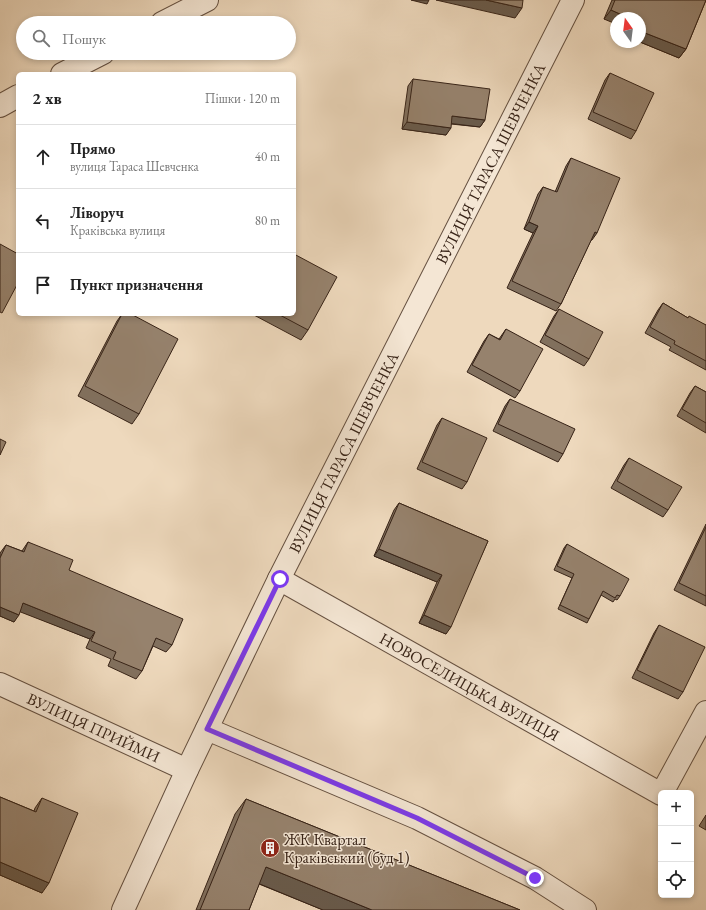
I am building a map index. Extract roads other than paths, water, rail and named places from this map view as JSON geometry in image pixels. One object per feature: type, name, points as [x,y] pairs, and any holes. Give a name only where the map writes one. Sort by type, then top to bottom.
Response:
[{"type":"street","points":[[176,16],[207,0]]},
{"type":"street","name":"ВУЛИЦЯ ТАРАСА ШЕВЧЕНКА","points":[[122,910],[187,770],[280,579],[573,0]]},
{"type":"street","points":[[66,72],[89,60]]},
{"type":"street","points":[[0,106],[16,97]]},
{"type":"street","name":"НОВОСЕЛИЦЬКА ВУЛИЦЯ","points":[[280,579],[658,792]]},
{"type":"street","name":"ВУЛИЦЯ ПРИЙМИ","points":[[0,684],[187,770]]},
{"type":"street","name":"НОВОСЕЛИЦЬКА ВУЛИЦЯ","points":[[664,790],[706,712]]},
{"type":"street","points":[[207,729],[417,818],[535,878],[585,910]]},
{"type":"place","name":"ЖК Квартал Краківський (буд 1)","points":[[270,848]]}]
